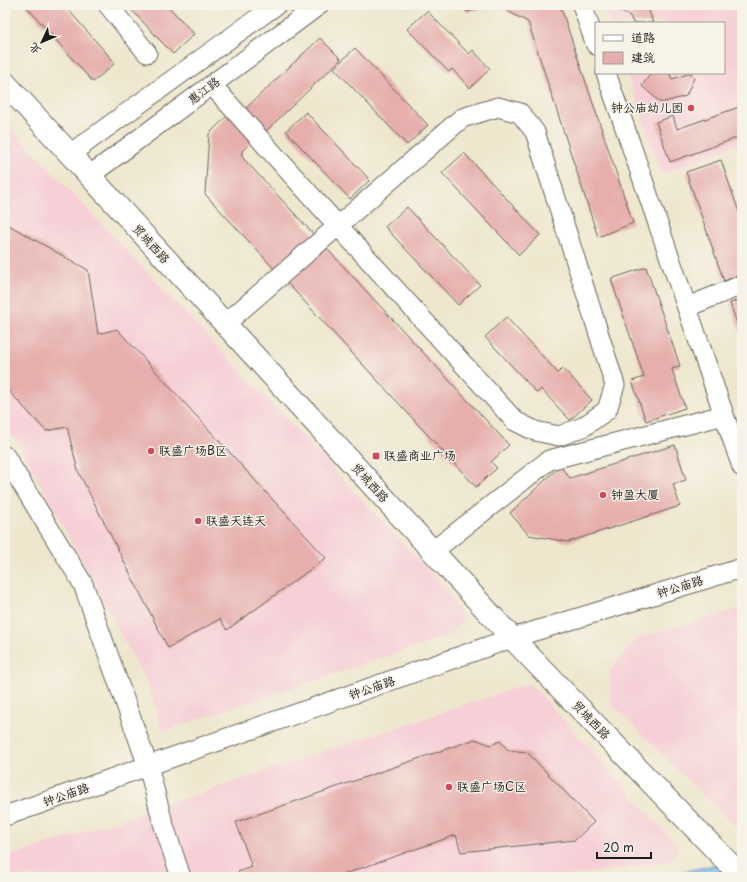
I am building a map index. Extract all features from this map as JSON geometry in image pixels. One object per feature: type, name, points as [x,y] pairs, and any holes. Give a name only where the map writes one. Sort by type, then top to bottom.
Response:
[{"type":"main road","name":"贸城西路","points":[[5,83],[512,638],[742,877]]},
{"type":"street","points":[[108,5],[147,53]]},
{"type":"street","points":[[70,154],[276,5]]},
{"type":"street","name":"惠江路","points":[[89,176],[319,5]]},
{"type":"street","points":[[582,5],[595,42]]},
{"type":"street","points":[[606,74],[742,467]]},
{"type":"street","points":[[212,85],[338,226],[515,421],[535,431],[559,436],[583,427],[607,410],[615,385],[535,132],[520,113],[498,107],[462,118],[338,226],[225,324]]},
{"type":"street","points":[[687,307],[742,285]]},
{"type":"street","points":[[433,551],[549,460],[724,415]]},
{"type":"street","points":[[5,456],[83,584],[148,766],[163,823],[181,877]]},
{"type":"street","name":"钟公庙路","points":[[5,816],[512,638],[742,568]]},
{"type":"shaded area","name":"钟公庙幼儿园","points":[[603,5],[742,5],[742,142],[662,174],[627,74],[725,74],[725,22],[610,22]]},
{"type":"shaded area","points":[[5,122],[445,588],[462,617],[451,635],[163,731],[148,685],[19,444],[5,428]]},
{"type":"shaded area","points":[[742,608],[742,834],[611,703],[610,671],[635,639]]},
{"type":"shaded area","points":[[530,683],[679,847],[670,862],[559,877],[5,877],[5,858]]},
{"type":"water","points":[[742,859],[742,877],[658,877]]},
{"type":"building","points":[[25,5],[64,5],[115,63],[93,82]]},
{"type":"building","points":[[127,5],[167,5],[194,34],[173,54]]},
{"type":"building","points":[[464,5],[492,5],[467,12]]},
{"type":"building","points":[[496,5],[560,5],[633,223],[598,237],[528,22]]},
{"type":"building","points":[[614,5],[647,5],[653,22],[633,22],[630,16],[615,9]]},
{"type":"building","points":[[427,11],[469,54],[473,50],[490,69],[470,88],[452,69],[449,72],[407,29]]},
{"type":"building","points":[[320,38],[341,59],[265,132],[244,110]]},
{"type":"building","points":[[355,48],[428,125],[407,145],[334,68]]},
{"type":"building","points":[[650,74],[670,74],[672,79],[692,74],[694,78],[686,96],[661,103],[642,86]]},
{"type":"building","points":[[742,106],[742,136],[670,162],[656,122],[673,116],[677,129]]},
{"type":"building","points":[[231,112],[255,138],[242,151],[242,157],[509,445],[491,462],[497,468],[476,487],[205,194],[209,134]]},
{"type":"building","points":[[306,112],[370,180],[350,199],[286,131]]},
{"type":"building","points":[[464,153],[540,235],[519,255],[442,173]]},
{"type":"building","points":[[721,160],[742,221],[742,274],[724,281],[686,172]]},
{"type":"building","points":[[407,207],[480,285],[458,305],[385,227]]},
{"type":"building","name":"联盛广场B区","points":[[5,223],[88,270],[98,334],[117,329],[326,558],[227,630],[220,619],[168,648],[78,471],[67,427],[46,431],[5,387]]},
{"type":"building","points":[[646,267],[680,366],[672,369],[685,408],[646,421],[632,381],[644,377],[611,279]]},
{"type":"building","points":[[742,299],[742,338],[730,303]]},
{"type":"building","points":[[506,317],[558,373],[563,368],[592,400],[570,420],[541,389],[537,393],[485,337]]},
{"type":"building","name":"钟盈大厦","points":[[675,445],[686,480],[673,484],[680,506],[568,542],[529,535],[510,513],[560,466],[570,478]]},
{"type":"building","name":"联盛广场C区","points":[[475,739],[491,745],[500,741],[508,750],[527,752],[594,822],[575,840],[461,852],[456,835],[336,877],[240,877],[238,872],[252,867],[236,822]]},
{"type":"place","name":"钟公庙幼儿园","points":[[691,108]]},
{"type":"place","name":"联盛广场B区","points":[[151,451]]},
{"type":"place","name":"联盛商业广场","points":[[376,456]]},
{"type":"place","name":"钟盈大厦","points":[[603,495]]},
{"type":"place","name":"联盛天连天","points":[[198,521]]},
{"type":"place","name":"联盛广场C区","points":[[449,787]]}]
